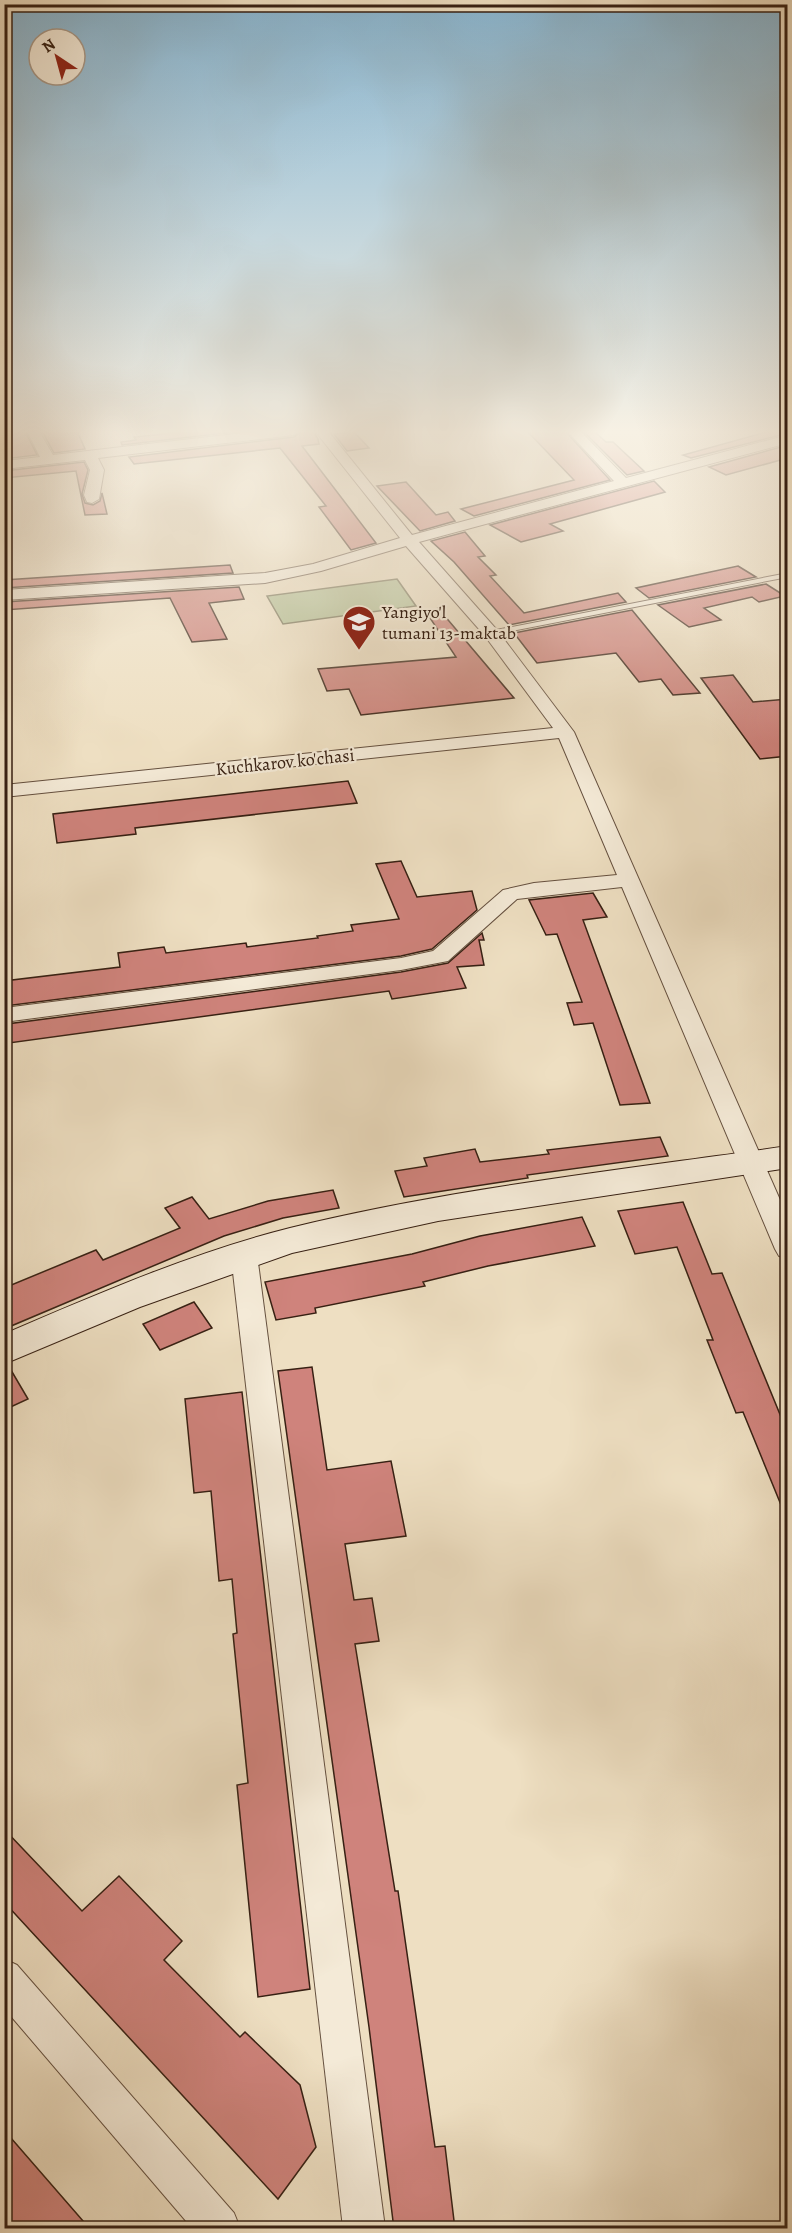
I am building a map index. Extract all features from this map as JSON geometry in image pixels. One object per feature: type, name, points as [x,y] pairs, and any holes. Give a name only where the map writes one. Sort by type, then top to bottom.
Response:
[{"type":"main road","points":[[4,1350],[127,1298],[289,1241],[438,1209],[788,1157]]},
{"type":"street","points":[[405,535],[491,633],[565,732],[788,1249]]},
{"type":"street","points":[[4,596],[265,578],[316,568],[427,535]]},
{"type":"street","name":"Kuchkarov ko'chasi","points":[[4,791],[565,732]]},
{"type":"street","points":[[4,1015],[401,964],[440,956],[510,894],[534,889],[629,880]]},
{"type":"street","points":[[244,1255],[364,2229]]},
{"type":"street","points":[[4,1978],[219,2229]]},
{"type":"lane","points":[[491,633],[788,575]]},
{"type":"green space","points":[[397,579],[416,606],[283,624],[267,596]]},
{"type":"building","points":[[340,535],[370,535],[376,543],[351,550]]},
{"type":"building","points":[[453,535],[468,535],[485,556],[478,557],[496,575],[490,576],[524,613],[618,593],[626,602],[509,625],[454,562],[431,541]]},
{"type":"building","points":[[509,535],[547,535],[521,542]]},
{"type":"building","points":[[230,565],[233,573],[4,588],[4,580]]},
{"type":"building","points":[[738,566],[756,577],[649,598],[636,588]]},
{"type":"building","points":[[766,584],[785,596],[759,602],[752,597],[704,608],[721,620],[689,627],[658,605]]},
{"type":"building","points":[[239,587],[244,599],[209,603],[227,639],[192,642],[170,598],[4,610],[4,602]]},
{"type":"building","points":[[438,608],[514,698],[361,715],[349,689],[327,691],[318,669],[456,657],[428,615]]},
{"type":"building","points":[[632,610],[700,693],[673,695],[661,679],[639,682],[616,653],[537,663],[514,633]]},
{"type":"building","points":[[733,675],[753,702],[788,699],[788,756],[760,759],[701,678]]},
{"type":"building","points":[[348,781],[357,803],[135,828],[136,834],[57,843],[53,814]]},
{"type":"building","points":[[401,861],[417,897],[472,891],[477,910],[432,949],[401,956],[5,1006],[4,981],[120,967],[118,953],[164,947],[166,953],[246,943],[247,947],[318,938],[317,936],[353,931],[351,925],[399,919],[376,864]]},
{"type":"building","points":[[593,893],[607,917],[583,920],[650,1103],[620,1105],[593,1023],[574,1025],[567,1003],[582,1002],[557,934],[546,935],[529,900]]},
{"type":"building","points":[[482,933],[484,940],[479,940],[484,965],[457,967],[466,988],[392,999],[389,991],[9,1043],[7,1024],[401,972],[448,963]]},
{"type":"building","points":[[660,1137],[668,1156],[527,1175],[528,1178],[404,1197],[395,1171],[427,1166],[424,1158],[475,1149],[480,1162],[549,1154],[547,1150]]},
{"type":"building","points":[[333,1190],[339,1208],[283,1218],[224,1236],[4,1329],[4,1288],[96,1250],[103,1260],[180,1228],[165,1208],[192,1197],[209,1219],[268,1201]]},
{"type":"building","points":[[683,1202],[712,1274],[722,1273],[788,1434],[788,1522],[743,1412],[736,1413],[707,1340],[713,1340],[677,1247],[635,1254],[618,1211]]},
{"type":"building","points":[[582,1217],[595,1246],[488,1266],[423,1282],[425,1286],[315,1308],[316,1313],[276,1320],[265,1282],[412,1254],[480,1236]]},
{"type":"building","points":[[194,1302],[212,1328],[160,1350],[143,1324]]},
{"type":"building","points":[[8,1365],[28,1399],[4,1410],[4,1366]]},
{"type":"building","points":[[312,1367],[327,1470],[391,1461],[406,1536],[345,1544],[354,1600],[372,1598],[379,1641],[355,1644],[395,1891],[398,1891],[435,2147],[445,2146],[455,2229],[394,2229],[369,2027],[278,1371]]},
{"type":"building","points":[[242,1392],[310,1989],[258,1997],[237,1785],[248,1783],[233,1634],[237,1633],[232,1579],[219,1581],[211,1491],[194,1493],[185,1399]]},
{"type":"building","points":[[4,1829],[82,1911],[119,1876],[182,1941],[164,1960],[240,2037],[245,2032],[300,2085],[316,2147],[278,2199],[4,1902]]},
{"type":"building","points":[[4,2130],[90,2229],[16,2229],[4,2214]]},
{"type":"place","name":"Yangiyo'l tumani 13-maktab","points":[[359,651]]}]
